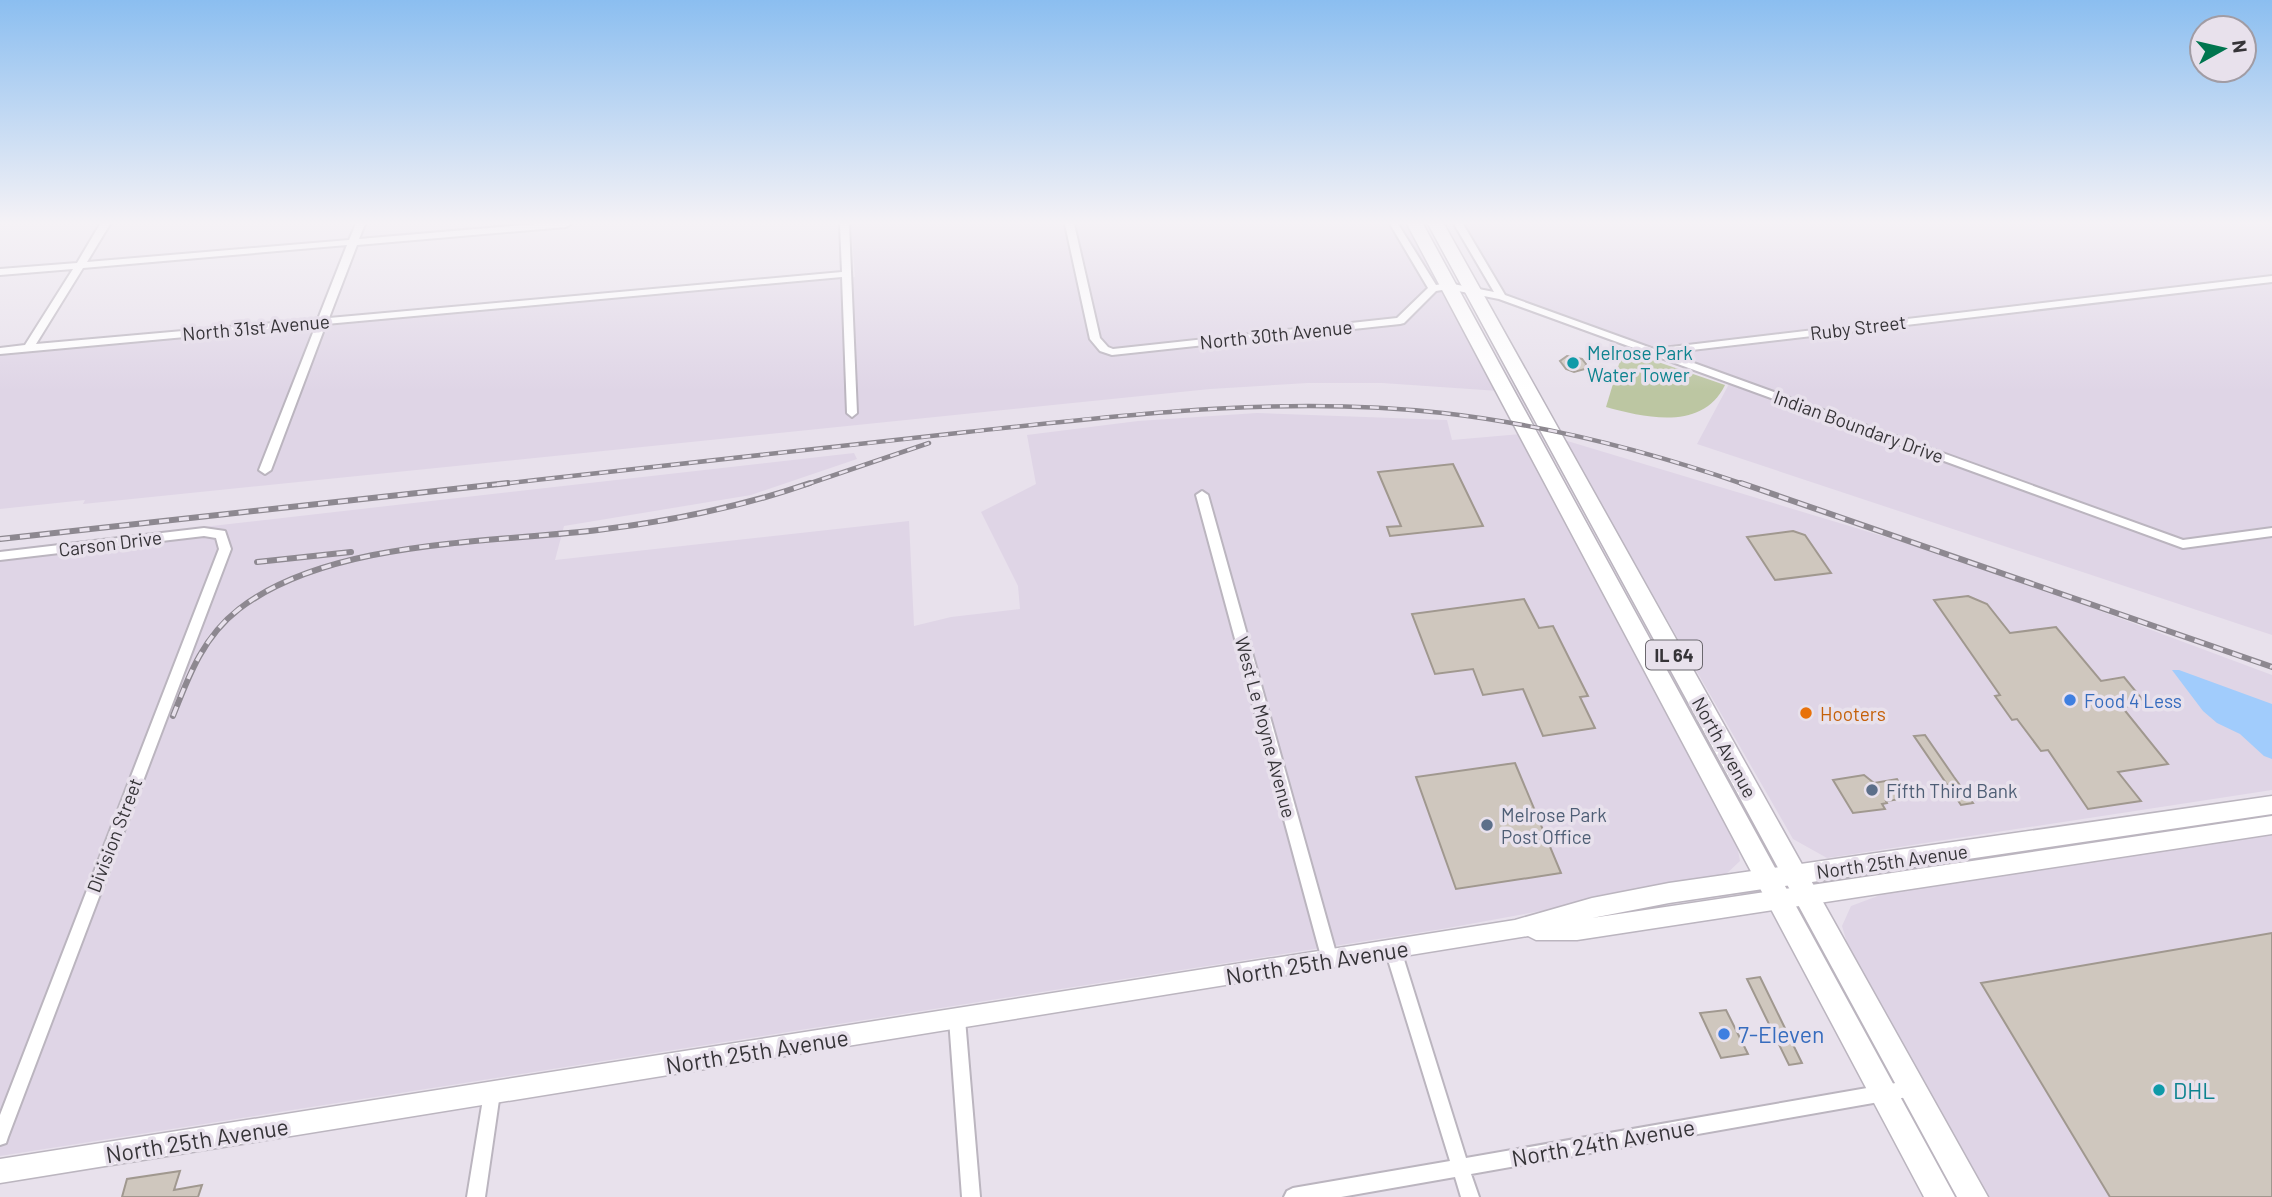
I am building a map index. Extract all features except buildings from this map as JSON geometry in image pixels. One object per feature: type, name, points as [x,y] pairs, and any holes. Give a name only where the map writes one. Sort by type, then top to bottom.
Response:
[{"type":"main road","name":"North Avenue","points":[[1438,280],[1684,724],[1913,1088],[1973,1197]]},
{"type":"main road","name":"North Avenue","points":[[1467,280],[1710,720],[1884,1093],[1940,1197]]},
{"type":"main road","points":[[1639,642],[1665,638]]},
{"type":"main road","points":[[1684,724],[1710,720]]},
{"type":"main road","name":"North 25th Avenue","points":[[2118,840],[2272,806]]},
{"type":"main road","name":"North 25th Avenue","points":[[0,1171],[1515,930],[1577,930],[1787,888],[2118,840],[2272,825]]},
{"type":"street","points":[[29,348],[70,280]]},
{"type":"street","points":[[265,470],[339,280]]},
{"type":"street","name":"North 31st Avenue","points":[[0,351],[782,280]]},
{"type":"street","points":[[847,280],[852,413]]},
{"type":"street","name":"North 30th Avenue","points":[[1082,280],[1095,340],[1104,349],[1112,352],[1400,321],[1441,287]]},
{"type":"street","name":"North Avenue","points":[[1436,280],[1441,287]]},
{"type":"street","points":[[1491,280],[1501,298]]},
{"type":"street","name":"Ruby Street","points":[[1653,351],[2265,280]]},
{"type":"street","name":"Indian Boundary Drive","points":[[1441,287],[1501,298],[2183,544],[2272,532]]},
{"type":"street","name":"West Le Moyne Avenue","points":[[1202,495],[1330,960]]},
{"type":"street","name":"Carson Drive","points":[[0,556],[204,532],[221,534]]},
{"type":"street","name":"Division Street","points":[[0,1137],[225,549],[221,534]]},
{"type":"street","points":[[1393,950],[1470,1197]]},
{"type":"street","points":[[957,1019],[971,1197]]},
{"type":"street","name":"North 24th Avenue","points":[[1293,1197],[1913,1088]]},
{"type":"street","points":[[476,1197],[492,1093]]},
{"type":"shaded area","points":[[823,280],[1438,280],[1499,391],[1382,383],[1308,383],[1210,389],[83,504],[85,500],[0,509],[0,354]]},
{"type":"shaded area","points":[[1489,280],[2272,280],[2272,635],[1697,444],[1729,384],[1501,302]]},
{"type":"shaded area","points":[[1257,413],[1447,420],[1452,440],[1521,434],[1735,835],[1740,861],[1722,878],[1442,929],[0,1156],[0,550],[854,453],[857,459],[751,495],[564,526],[555,560],[909,521],[914,626],[951,617],[1020,609],[1018,586],[981,512],[1036,484],[1027,435],[1138,421]]},
{"type":"shaded area","points":[[1564,440],[1972,563],[2272,675],[2272,790],[1827,858],[1793,839]]},
{"type":"shaded area","points":[[2272,835],[2272,1197],[1988,1197],[1850,953],[1842,926],[1851,906],[1883,894]]},
{"type":"green space","points":[[1629,352],[1725,385],[1715,400],[1688,415],[1655,417],[1606,407],[1622,354]]},
{"type":"water","points":[[2172,670],[2179,670],[2272,704],[2272,759],[2264,756],[2240,734],[2217,723],[2203,711]]},
{"type":"railway","points":[[492,485],[1085,419],[1204,409],[1324,406],[1443,413],[1559,432],[1634,450],[1746,485]]},
{"type":"railway","points":[[805,485],[929,443]]},
{"type":"railway","points":[[0,539],[508,483]]},
{"type":"railway","points":[[173,716],[198,658],[226,620],[276,586],[318,569],[411,548],[598,530],[652,522],[732,506],[810,483]]},
{"type":"railway","points":[[1741,483],[2272,667]]},
{"type":"railway","points":[[257,562],[351,552]]},
{"type":"place","name":"Melrose Park Water Tower","points":[[1573,363]]},
{"type":"place","name":"Food 4 Less","points":[[2070,700]]},
{"type":"place","name":"Hooters","points":[[1806,713]]},
{"type":"place","name":"Fifth Third Bank","points":[[1872,790]]},
{"type":"place","name":"Melrose Park Post Office","points":[[1487,825]]},
{"type":"place","name":"7-Eleven","points":[[1724,1034]]},
{"type":"place","name":"DHL","points":[[2159,1090]]}]
